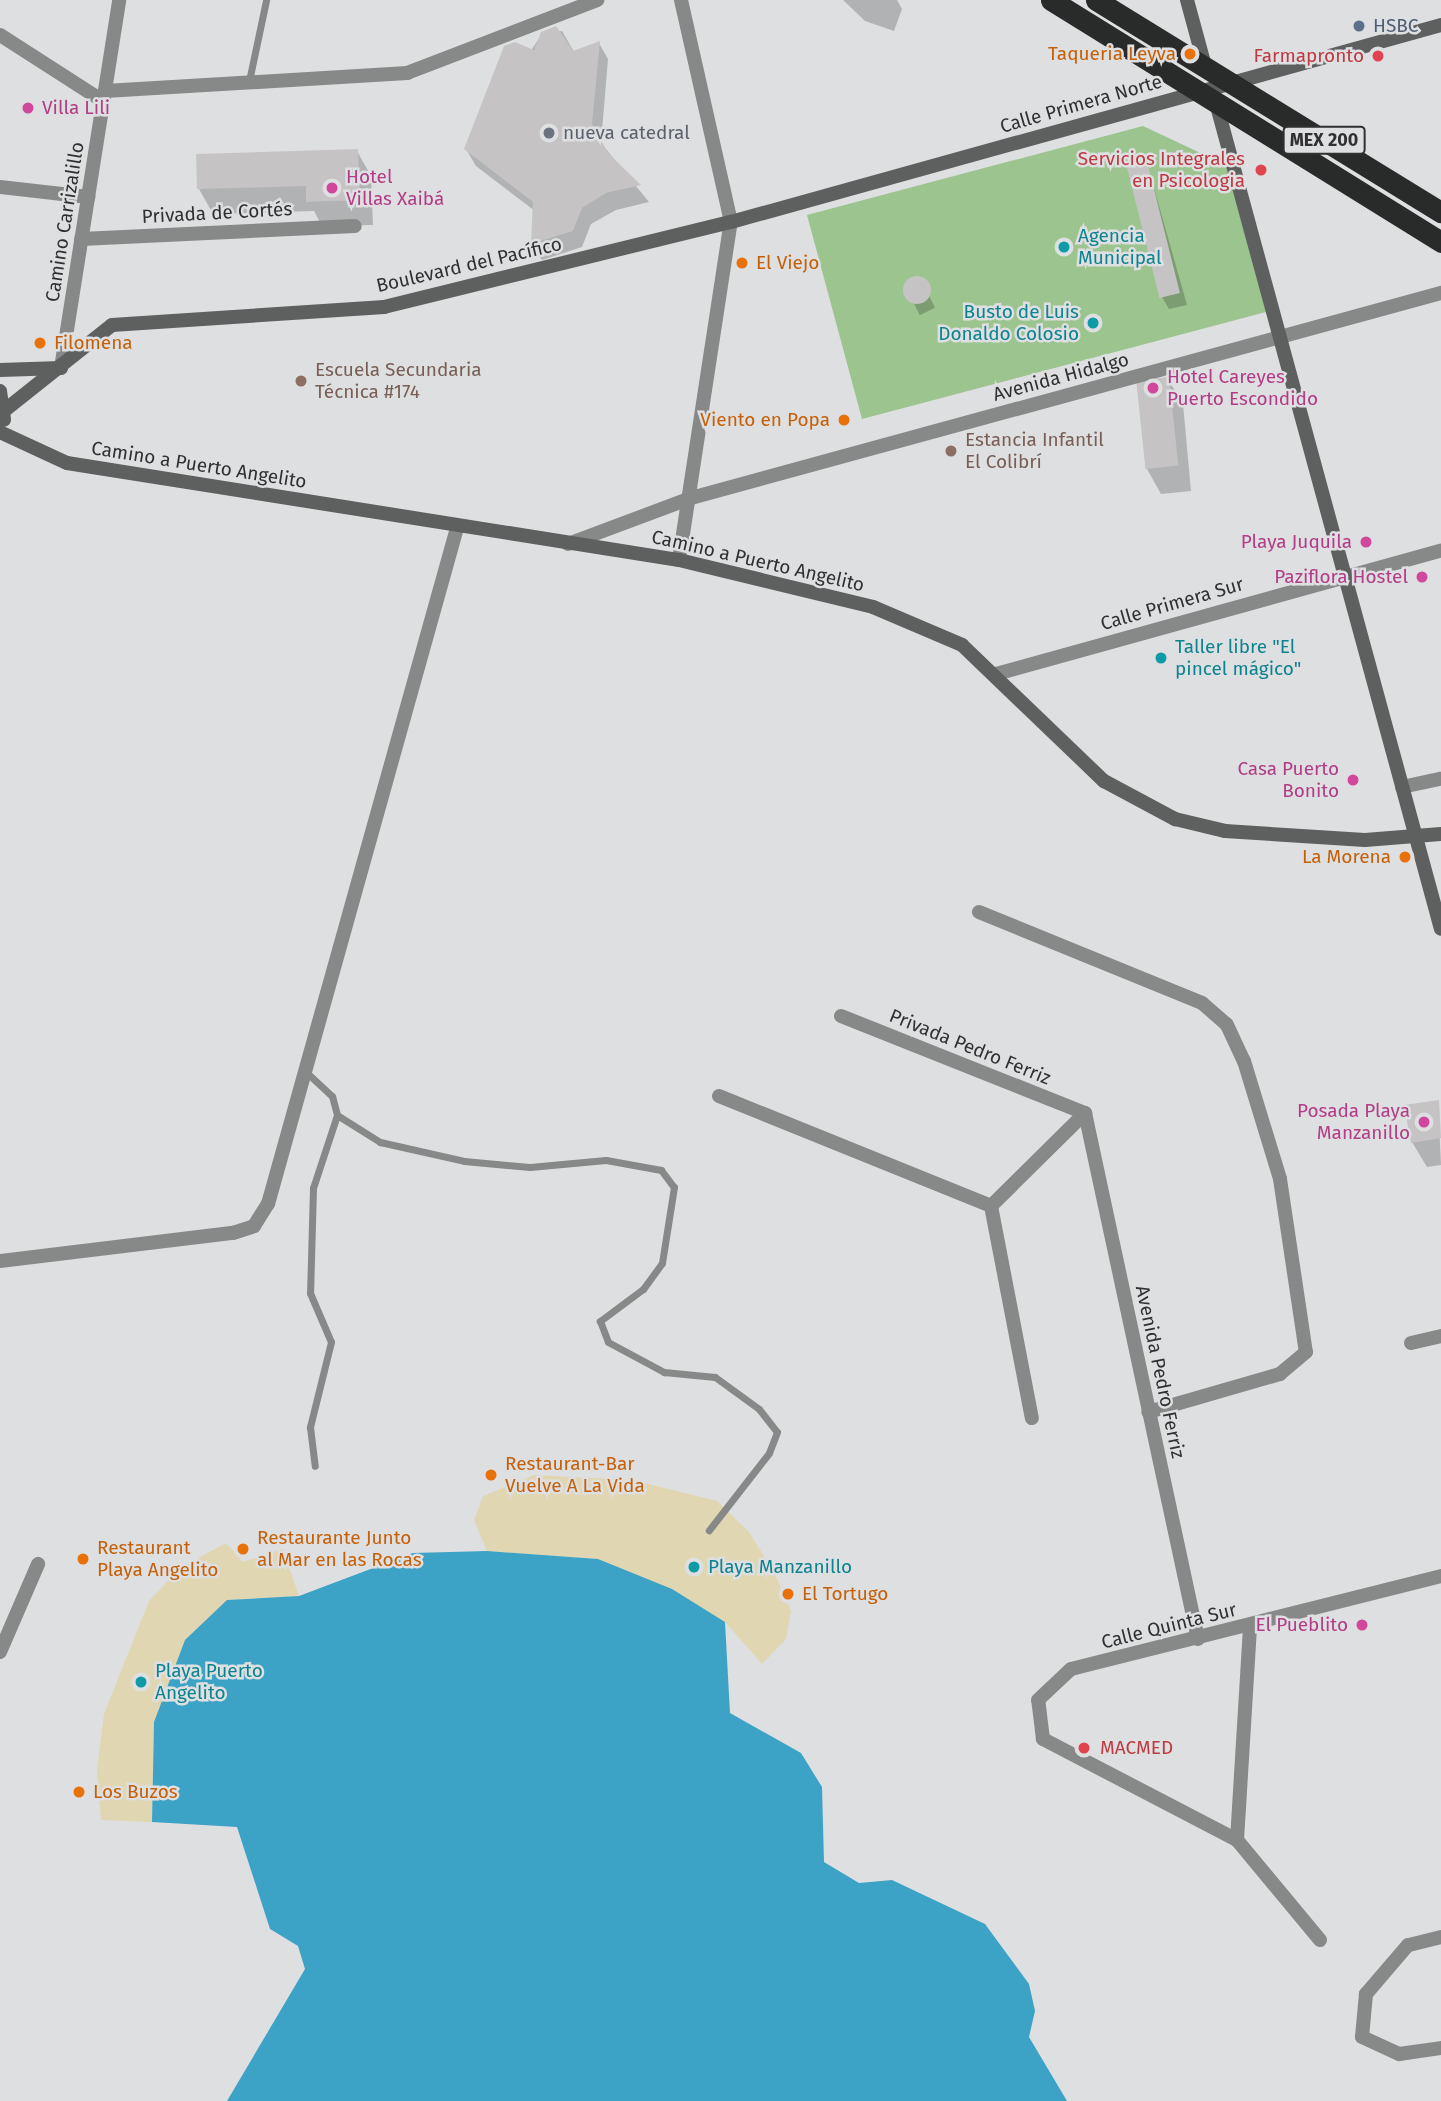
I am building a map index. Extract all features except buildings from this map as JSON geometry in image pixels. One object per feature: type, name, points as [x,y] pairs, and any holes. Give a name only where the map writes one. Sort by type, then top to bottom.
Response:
[{"type":"highway","name":"MEX 200","points":[[1051,0],[1441,212]]},
{"type":"highway","name":"MEX 200","points":[[1096,0],[1213,87],[1441,242]]},
{"type":"street","name":"Camino Carrizalillo","points":[[61,368],[119,0]]},
{"type":"street","points":[[0,34],[104,96],[249,82],[407,73],[595,0]]},
{"type":"street","points":[[678,560],[691,498],[731,222],[681,0]]},
{"type":"street","points":[[1187,0],[1213,87],[1441,929]]},
{"type":"street","name":"Calle Primera Norte","points":[[731,222],[1441,25]]},
{"type":"street","points":[[0,187],[88,197]]},
{"type":"street","name":"Boulevard del Pacífico","points":[[2,414],[61,368],[95,332],[112,325],[384,307],[731,222]]},
{"type":"street","name":"Privada de Cortés","points":[[81,239],[355,226]]},
{"type":"street","name":"Avenida Hidalgo","points":[[567,544],[691,498],[1441,293]]},
{"type":"street","points":[[0,370],[61,368]]},
{"type":"street","points":[[0,391],[0,397]]},
{"type":"street","name":"Camino a Puerto Angelito","points":[[0,391],[3,434],[67,463],[457,528],[678,560],[896,615],[962,645],[996,674],[1104,781],[1175,819],[1224,831],[1416,837],[1441,834]]},
{"type":"street","points":[[0,1261],[254,1226],[268,1204],[457,528]]},
{"type":"street","name":"Calle Primera Sur","points":[[996,674],[1441,551]]},
{"type":"street","points":[[1402,787],[1441,779]]},
{"type":"street","points":[[979,912],[1202,1003],[1227,1025],[1244,1060],[1280,1179],[1306,1352],[1280,1374],[1148,1412]]},
{"type":"street","name":"Privada Pedro Ferriz","points":[[841,1016],[1084,1113]]},
{"type":"street","points":[[719,1096],[990,1206]]},
{"type":"street","points":[[990,1206],[1084,1113]]},
{"type":"street","name":"Avenida Pedro Ferriz","points":[[1084,1113],[1198,1639]]},
{"type":"street","points":[[990,1206],[1032,1418]]},
{"type":"street","points":[[1411,1343],[1441,1336]]},
{"type":"street","points":[[0,1652],[38,1564]]},
{"type":"street","name":"Calle Quinta Sur","points":[[1237,1840],[1043,1740],[1038,1700],[1059,1675],[1441,1576]]},
{"type":"street","points":[[1250,1625],[1237,1840],[1320,1940]]},
{"type":"street","points":[[1441,1937],[1408,1945],[1366,1993],[1362,2037],[1399,2054],[1441,2048]]},
{"type":"lane","points":[[249,82],[266,0]]},
{"type":"lane","points":[[305,1071],[332,1096],[337,1115],[313,1188],[310,1293],[331,1342],[310,1427],[315,1465]]},
{"type":"lane","points":[[337,1115],[380,1142],[464,1161],[530,1167],[627,1161],[661,1170],[674,1187],[662,1263],[643,1289],[600,1321],[608,1342],[664,1372],[715,1377],[759,1409],[777,1432],[709,1531]]},
{"type":"green space","points":[[1143,126],[1226,165],[1266,312],[862,419],[807,215]]},
{"type":"sand","name":"Playa Manzanillo","points":[[534,1475],[632,1480],[717,1501],[749,1532],[775,1574],[791,1611],[786,1639],[762,1664],[725,1622],[598,1559],[487,1551],[474,1520],[483,1496]]},
{"type":"sand","name":"Playa Puerto Angelito","points":[[226,1543],[243,1562],[283,1549],[299,1596],[227,1600],[154,1722],[152,1822],[101,1820],[97,1770],[104,1714],[149,1601],[180,1568]]},
{"type":"water","points":[[487,1551],[598,1559],[672,1589],[725,1622],[730,1713],[801,1753],[822,1787],[824,1862],[859,1883],[892,1880],[985,1924],[1029,1984],[1035,2011],[1029,2037],[1067,2101],[227,2101],[305,1969],[298,1946],[270,1929],[237,1827],[152,1822],[154,1722],[185,1640],[227,1600],[299,1596],[413,1553]]},
{"type":"place","name":"HSBC","points":[[1359,26]]},
{"type":"place","name":"Taqueria Leyva","points":[[1190,54]]},
{"type":"place","name":"Farmapronto","points":[[1378,56]]},
{"type":"place","name":"Villa Lili","points":[[28,108]]},
{"type":"place","name":"nueva catedral","points":[[549,133]]},
{"type":"place","name":"Servicios Integrales en Psicologia","points":[[1261,170]]},
{"type":"place","name":"Hotel Villas Xaibá","points":[[332,188]]},
{"type":"place","name":"Agencia Municipal","points":[[1064,247]]},
{"type":"place","name":"El Viejo","points":[[742,263]]},
{"type":"place","name":"Busto de Luis Donaldo Colosio","points":[[1093,323]]},
{"type":"place","name":"Filomena","points":[[40,343]]},
{"type":"place","name":"Escuela Secundaria Técnica #174","points":[[301,381]]},
{"type":"place","name":"Hotel Careyes Puerto Escondido","points":[[1153,388]]},
{"type":"place","name":"Viento en Popa","points":[[844,420]]},
{"type":"place","name":"Estancia Infantil El Colibrí","points":[[951,451]]},
{"type":"place","name":"Playa Juquila","points":[[1366,542]]},
{"type":"place","name":"Paziflora Hostel","points":[[1422,577]]},
{"type":"place","name":"Taller libre \"El pincel mágico\"","points":[[1161,658]]},
{"type":"place","name":"Casa Puerto Bonito","points":[[1353,780]]},
{"type":"place","name":"La Morena","points":[[1405,857]]},
{"type":"place","name":"Posada Playa Manzanillo","points":[[1424,1122]]},
{"type":"place","name":"Restaurant-Bar Vuelve A La Vida","points":[[491,1475]]},
{"type":"place","name":"Restaurante Junto al Mar en las Rocas","points":[[243,1549]]},
{"type":"place","name":"Restaurant Playa Angelito","points":[[83,1559]]},
{"type":"place","name":"Playa Manzanillo","points":[[694,1567]]},
{"type":"place","name":"El Tortugo","points":[[788,1594]]},
{"type":"place","name":"El Pueblito","points":[[1362,1625]]},
{"type":"place","name":"Playa Puerto Angelito","points":[[141,1682]]},
{"type":"place","name":"MACMED","points":[[1084,1748]]},
{"type":"place","name":"Los Buzos","points":[[79,1792]]}]
